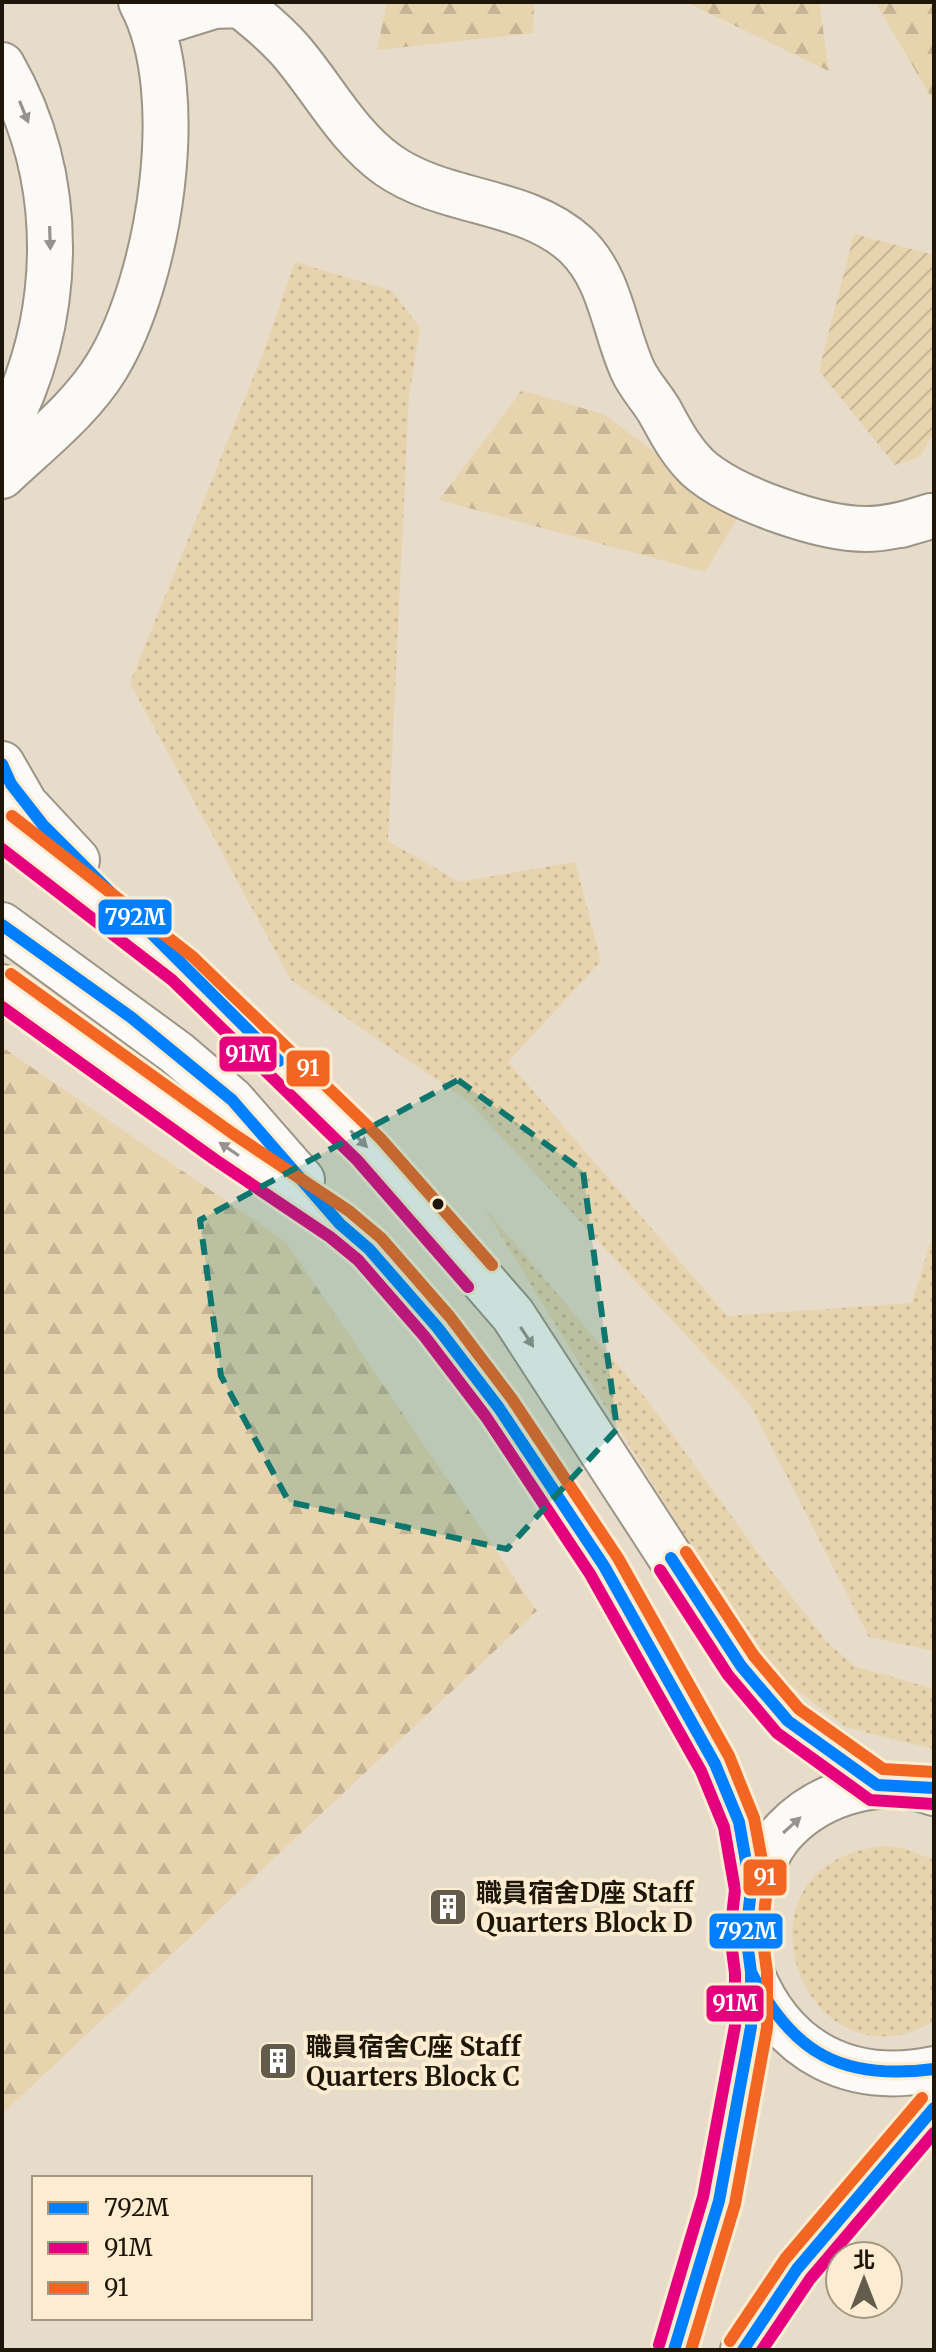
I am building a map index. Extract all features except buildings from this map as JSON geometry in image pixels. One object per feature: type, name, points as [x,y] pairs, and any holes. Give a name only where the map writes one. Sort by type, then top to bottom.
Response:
[{"type":"main road","points":[[2,476],[65,417],[98,379],[122,339],[136,299],[157,204],[162,158],[164,94],[147,14],[240,5],[291,51],[356,136],[390,166],[447,193],[549,223],[578,247],[612,304],[641,386],[659,409],[671,437],[708,475],[780,509],[828,524],[866,529],[918,519]]},
{"type":"main road","points":[[2,65],[27,118],[40,161],[48,201],[50,238],[46,317],[21,398],[2,436]]},
{"type":"main road","points":[[2,764],[11,784],[43,825],[182,968],[369,1149],[473,1268],[513,1315],[741,1666],[788,1721],[877,1785]]},
{"type":"main road","points":[[2,829],[182,968]]},
{"type":"main road","points":[[2,925],[132,1018],[232,1100],[340,1224]]},
{"type":"main road","points":[[2,987],[223,1146],[340,1224],[369,1249],[446,1338],[499,1408],[604,1566],[715,1764],[739,1822],[751,1890],[746,1934],[751,1972],[751,2027],[719,2201],[674,2350]]},
{"type":"main road","points":[[751,1890],[769,1851],[784,1831],[808,1811],[834,1796],[877,1785],[929,1789]]},
{"type":"main road","points":[[751,1972],[775,2017],[797,2040],[826,2059],[858,2071],[883,2075],[934,2069]]},
{"type":"main road","points":[[743,2350],[797,2269],[934,2108]]},
{"type":"highlighted area","points":[[458,1080],[583,1171],[617,1429],[507,1549],[289,1502],[221,1376],[200,1220]]},
{"type":"green space","points":[[387,2],[534,2],[533,33],[377,50]]},
{"type":"green space","points":[[686,2],[819,2],[829,71]]},
{"type":"green space","points":[[875,2],[934,2],[934,102]]},
{"type":"green space","points":[[854,234],[934,255],[934,432],[920,457],[895,465],[819,371]]},
{"type":"green space","points":[[295,262],[392,291],[420,328],[409,395],[388,841],[459,882],[575,862],[601,961],[508,1062],[727,1316],[912,1303],[934,1231],[934,1651],[869,1637],[750,1404],[468,1101],[291,980],[130,683],[262,356]]},
{"type":"green space","points":[[522,390],[605,415],[739,516],[705,572],[439,500]]},
{"type":"green space","points":[[2,1047],[286,1242],[537,1611],[2,2114]]},
{"type":"green space","points":[[483,1206],[648,1401],[769,1568],[828,1643],[854,1666],[934,1689],[934,1749],[845,1727],[775,1673],[680,1528]]},
{"type":"green space","points":[[883,1846],[903,1848],[934,1860],[934,2021],[888,2036],[849,2029],[818,2004],[798,1970],[792,1930],[803,1892],[832,1862]]},
{"type":"transit line","name":"792M","points":[[2,764],[11,784],[43,825],[279,1061]]},
{"type":"transit line","name":"91","points":[[12,816],[193,957],[380,1138],[492,1265]]},
{"type":"transit line","name":"91M","points":[[2,849],[172,980],[357,1160],[468,1287]]},
{"type":"transit line","name":"792M","points":[[2,925],[132,1018],[232,1100],[340,1224],[369,1249],[437,1327],[499,1408],[604,1566],[715,1764],[739,1822],[751,1890],[746,1934],[751,1972],[751,2027],[719,2201],[674,2350]]},
{"type":"transit line","name":"91","points":[[11,974],[232,1133],[349,1211],[381,1238],[450,1317],[512,1399],[618,1558],[729,1756],[754,1818],[767,1887],[762,1934],[767,1972],[767,2028],[735,2204],[691,2350]]},
{"type":"transit line","name":"91M","points":[[2,1007],[214,1159],[330,1237],[358,1260],[425,1337],[486,1417],[590,1574],[701,1771],[724,1827],[735,1890],[730,1934],[735,1973],[735,2026],[703,2197],[659,2345]]},
{"type":"transit line","name":"91","points":[[686,1552],[754,1656],[799,1709],[883,1769],[934,1772]]},
{"type":"transit line","name":"792M","points":[[671,1558],[741,1666],[788,1721],[877,1785],[934,1788]]},
{"type":"transit line","name":"91M","points":[[660,1570],[728,1675],[777,1733],[870,1800],[933,1804]]},
{"type":"transit line","name":"792M","points":[[751,1972],[784,2023],[803,2042],[824,2056],[873,2070],[902,2072],[934,2069]]},
{"type":"transit line","name":"91","points":[[730,2341],[785,2259],[922,2098]]},
{"type":"transit line","name":"792M","points":[[743,2350],[797,2269],[934,2108]]},
{"type":"transit line","name":"91M","points":[[762,2350],[810,2279],[934,2133]]},
{"type":"place","name":"職員宿舍D座 Staff Quarters Block D","points":[[448,1907]]},
{"type":"place","name":"職員宿舍C座 Staff Quarters Block C","points":[[278,2061]]}]
